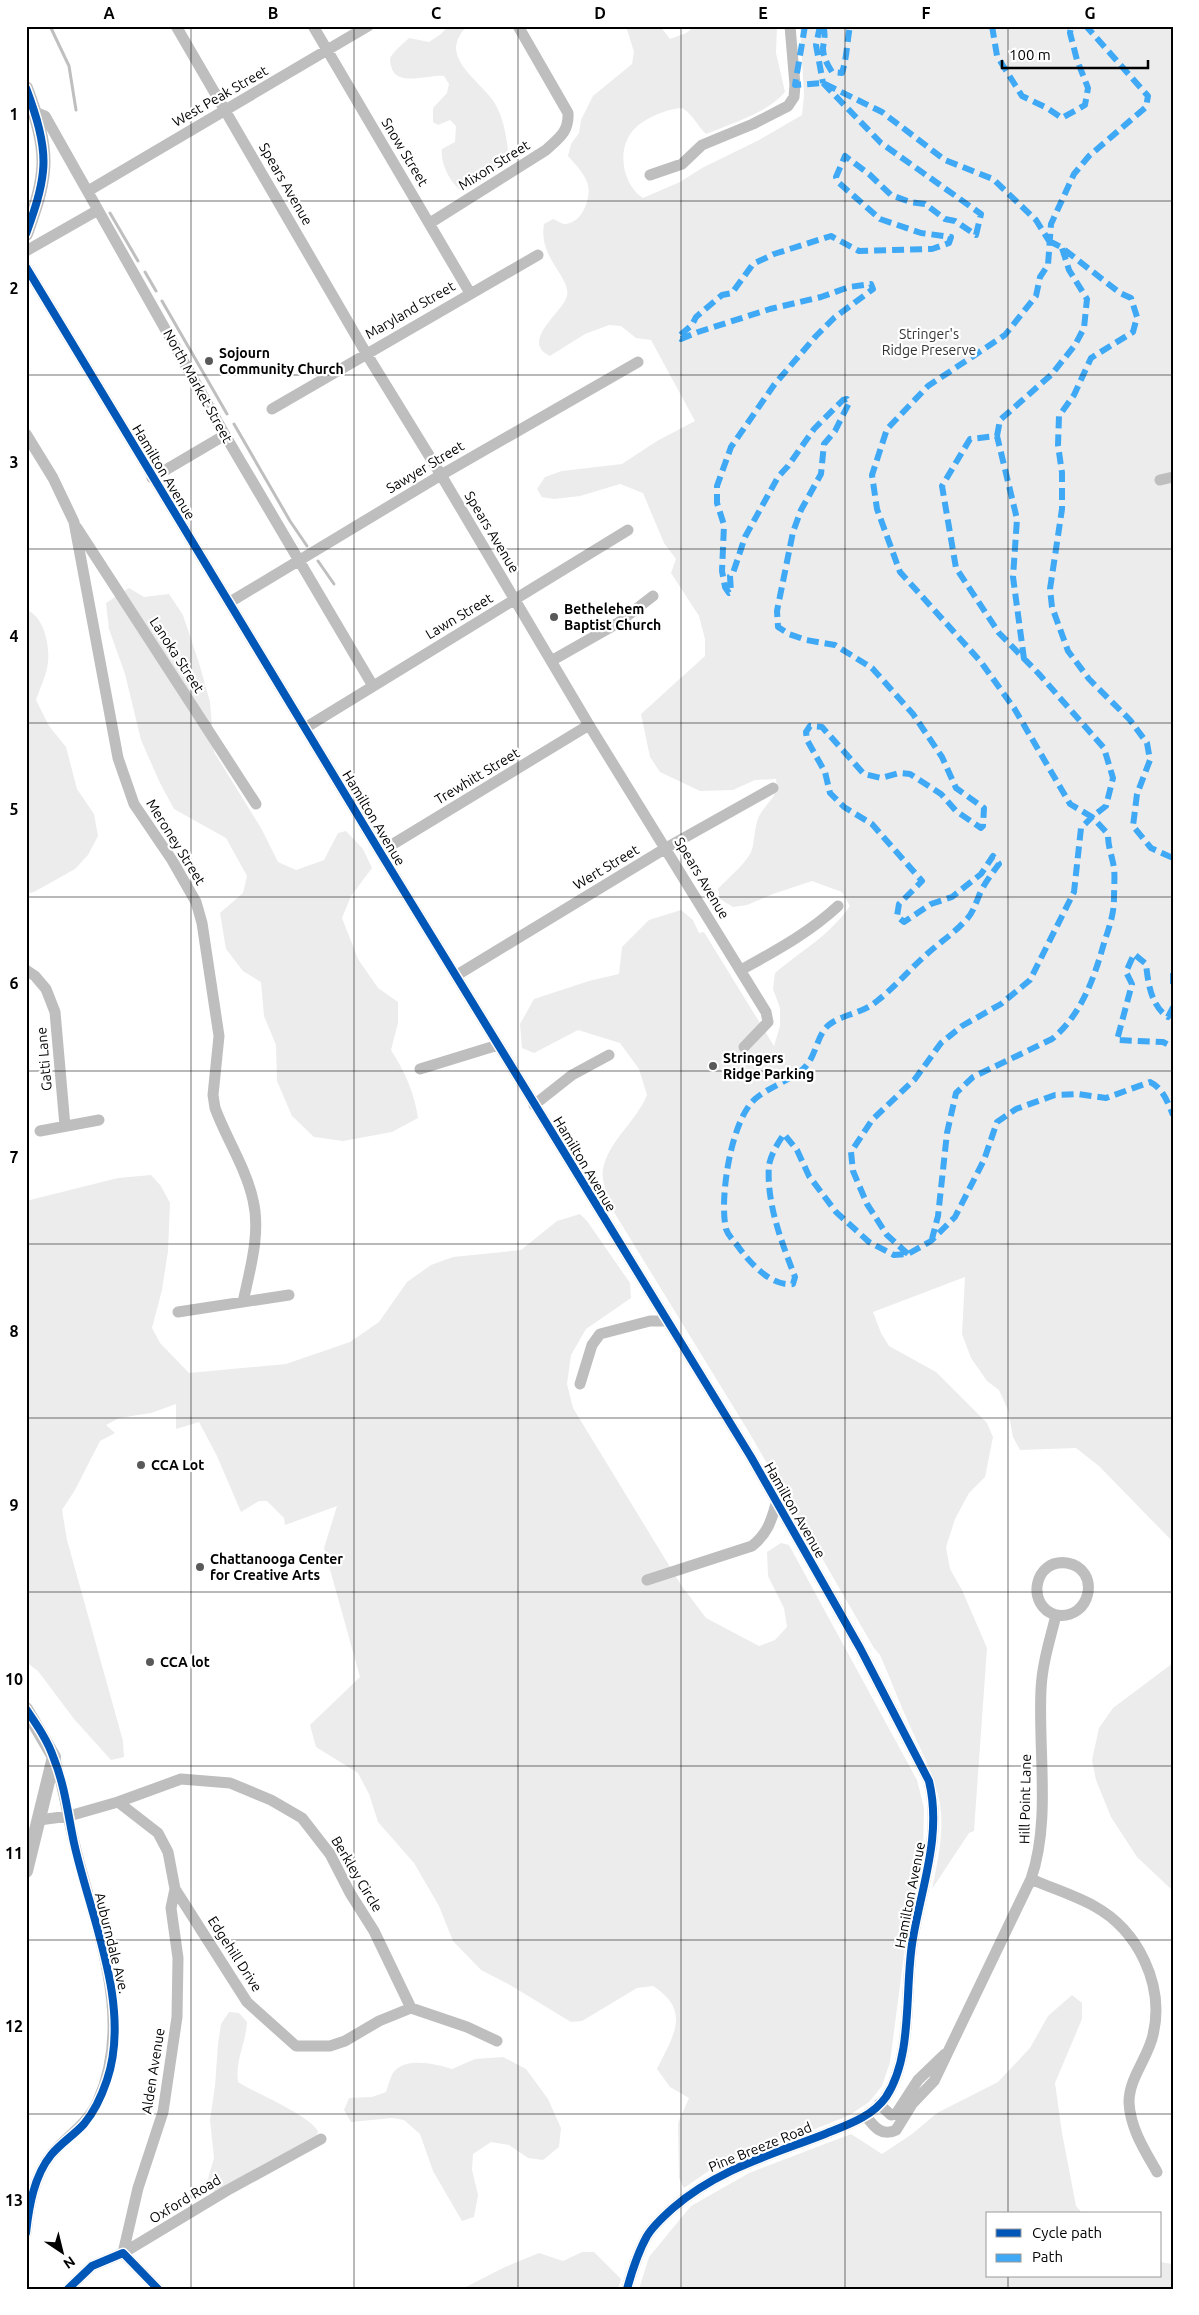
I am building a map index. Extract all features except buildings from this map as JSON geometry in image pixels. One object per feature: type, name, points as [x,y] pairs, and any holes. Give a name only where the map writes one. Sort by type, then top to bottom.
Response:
[{"type":"street","name":"Spears Avenue","points":[[176,26],[366,353],[441,475],[589,725],[766,1012],[768,1022],[744,1046]]},
{"type":"street","name":"Snow Street","points":[[313,26],[470,293]]},
{"type":"street","name":"West Peak Street","points":[[88,191],[368,26]]},
{"type":"street","name":"Mixon Street","points":[[430,223],[546,150],[562,135],[568,125],[568,113],[518,26]]},
{"type":"street","points":[[650,175],[682,164],[702,145],[788,106],[794,97],[795,85],[790,26]]},
{"type":"street","points":[[26,88],[34,112],[44,169],[40,190],[26,234]]},
{"type":"street","name":"North Market Street","points":[[34,112],[45,116],[225,435],[373,686]]},
{"type":"street","points":[[26,251],[98,210]]},
{"type":"street","name":"Maryland Street","points":[[272,409],[538,255]]},
{"type":"street","name":"Hamilton Avenue","points":[[26,266],[152,478],[230,602],[380,852],[457,975],[534,1105],[750,1457],[860,1648],[929,1781],[932,1794],[933,1841],[912,1939],[903,2046],[897,2072],[886,2097],[866,2116]]},
{"type":"street","name":"Sawyer Street","points":[[230,602],[441,475],[638,362]]},
{"type":"street","name":"Meroney Street","points":[[26,434],[53,478],[74,522],[118,758],[134,804],[196,902],[202,923],[219,1036],[213,1095],[215,1108],[253,1200],[256,1221],[254,1251],[243,1302]]},
{"type":"street","points":[[152,478],[225,435]]},
{"type":"street","points":[[1160,480],[1173,477]]},
{"type":"street","name":"Lanoka Street","points":[[74,522],[256,804]]},
{"type":"street","name":"Lawn Street","points":[[305,728],[628,530]]},
{"type":"street","points":[[551,661],[618,623],[653,596]]},
{"type":"street","name":"Trewhitt Street","points":[[380,852],[589,725]]},
{"type":"street","name":"Wert Street","points":[[457,975],[666,848],[773,788]]},
{"type":"street","points":[[741,970],[812,928],[838,906]]},
{"type":"street","name":"Gatti Lane","points":[[26,970],[35,976],[46,990],[55,1012],[65,1126]]},
{"type":"street","points":[[420,1069],[498,1045]]},
{"type":"street","points":[[534,1105],[572,1075],[610,1055]]},
{"type":"street","points":[[40,1131],[99,1120]]},
{"type":"street","points":[[178,1312],[289,1295]]},
{"type":"street","points":[[580,1384],[592,1345],[600,1334],[650,1321],[666,1321]]},
{"type":"street","points":[[647,1580],[752,1546],[762,1539],[769,1528],[776,1504]]},
{"type":"street","points":[[1058,1564],[1069,1564],[1079,1569],[1085,1576],[1089,1586],[1088,1594],[1084,1605],[1077,1612],[1065,1616],[1056,1615],[1047,1611],[1040,1604],[1036,1593],[1037,1582],[1049,1567],[1058,1564]]},
{"type":"street","name":"Hill Point Lane","points":[[879,2104],[888,2113],[896,2114],[935,2069],[945,2054],[1030,1880],[1039,1847],[1041,1830],[1042,1679],[1056,1615]]},
{"type":"street","points":[[26,1709],[54,1757],[26,1871]]},
{"type":"street","name":"Auburndale Ave.","points":[[26,2233],[38,2176],[51,2155],[84,2124],[96,2105],[108,2080],[114,2049],[114,2004],[54,1757]]},
{"type":"street","name":"Berkley Circle","points":[[39,1820],[69,1816],[118,1802],[181,1778],[230,1783],[270,1800],[302,1818],[330,1854],[350,1893],[372,1926],[411,2008]]},
{"type":"street","points":[[118,1802],[158,1833],[168,1852],[175,1889]]},
{"type":"street","points":[[1030,1880],[1098,1909],[1123,1928],[1148,1968],[1155,1998],[1154,2029],[1132,2086],[1129,2101],[1135,2130],[1157,2172]]},
{"type":"street","name":"Edgehill Drive","points":[[175,1889],[247,2002],[296,2046],[330,2046],[345,2041],[399,2012],[411,2008]]},
{"type":"street","name":"Alden Avenue","points":[[123,2253],[138,2188],[165,2103],[177,2017],[178,1958],[171,1908],[175,1889]]},
{"type":"street","points":[[411,2008],[467,2027],[497,2041]]},
{"type":"street","name":"Hill Point Lane","points":[[866,2116],[875,2128],[883,2132],[892,2132],[896,2130],[910,2099]]},
{"type":"street","name":"Pine Breeze Road","points":[[627,2289],[634,2266],[648,2234],[666,2214],[688,2196],[713,2178],[866,2116]]},
{"type":"street","name":"Oxford Road","points":[[68,2289],[92,2266],[123,2253],[226,2191],[321,2140]]},
{"type":"street","points":[[123,2253],[158,2289]]},
{"type":"green space","points":[[448,26],[464,26],[465,28],[457,42],[458,58],[497,107],[504,125],[508,150],[499,161],[496,171],[463,192],[454,184],[447,173],[442,155],[442,149],[455,142],[456,126],[450,120],[438,125],[433,122],[433,108],[447,93],[449,84],[444,76],[399,77],[394,73],[390,62],[390,57],[409,38],[429,42],[441,34]]},
{"type":"green space","name":"Stringer's Ridge Preserve","points":[[626,26],[660,26],[670,39],[686,33],[695,26],[777,26],[776,53],[785,92],[759,112],[706,134],[690,114],[682,108],[669,110],[641,123],[631,133],[624,149],[623,158],[624,168],[631,185],[643,198],[680,182],[702,168],[759,140],[802,115],[804,95],[800,26],[1173,26],[1173,1542],[1099,1466],[1076,1448],[1020,1450],[1013,1437],[1008,1410],[999,1390],[987,1381],[971,1358],[962,1334],[965,1277],[873,1312],[881,1333],[889,1346],[936,1372],[987,1423],[993,1437],[985,1477],[969,1493],[955,1519],[946,1547],[950,1569],[962,1590],[987,1648],[974,1831],[969,1833],[932,1889],[941,1832],[938,1793],[928,1764],[880,1655],[874,1648],[747,1429],[609,1204],[603,1177],[606,1159],[647,1095],[639,1069],[620,1043],[578,1030],[534,1053],[522,1048],[520,1024],[534,999],[589,981],[619,974],[622,947],[649,920],[681,910],[693,920],[699,933],[704,932],[774,1046],[780,1026],[780,1008],[773,989],[775,973],[834,926],[850,906],[842,892],[812,881],[747,905],[733,907],[720,899],[718,889],[747,859],[752,850],[758,818],[775,794],[776,779],[755,780],[733,790],[700,791],[660,772],[650,757],[641,714],[705,656],[705,639],[699,616],[671,573],[676,559],[664,543],[643,493],[620,484],[580,496],[554,499],[542,497],[537,489],[545,477],[562,471],[622,464],[657,441],[695,421],[651,340],[636,338],[621,326],[609,325],[585,334],[550,356],[542,350],[539,343],[545,327],[564,303],[567,296],[564,282],[546,247],[543,236],[544,224],[553,219],[564,224],[576,220],[581,215],[587,202],[587,182],[581,171],[568,156],[571,144],[579,133],[581,120],[593,96],[632,64],[634,52]]},
{"type":"green space","points":[[129,588],[144,597],[169,594],[183,615],[210,702],[214,752],[261,828],[278,862],[296,870],[324,860],[338,833],[346,831],[363,849],[372,868],[351,896],[342,918],[358,959],[378,988],[398,1002],[398,1023],[391,1050],[408,1082],[418,1118],[392,1132],[343,1141],[314,1137],[292,1116],[277,1081],[276,1045],[264,1016],[261,982],[243,971],[226,949],[220,913],[243,893],[247,876],[226,838],[174,809],[141,740],[125,674],[109,629],[106,603]]},
{"type":"green space","points":[[26,610],[32,613],[41,624],[48,648],[45,676],[36,700],[49,726],[66,747],[77,789],[94,814],[98,836],[88,855],[75,869],[34,892],[26,894]]},
{"type":"green space","points":[[151,1175],[161,1186],[170,1203],[168,1251],[162,1290],[152,1328],[160,1343],[189,1373],[286,1364],[350,1342],[379,1322],[407,1282],[431,1265],[453,1257],[521,1250],[557,1221],[580,1214],[587,1221],[630,1283],[631,1298],[586,1329],[571,1355],[567,1384],[573,1408],[681,1585],[706,1618],[759,1646],[775,1640],[787,1627],[784,1608],[768,1576],[767,1552],[781,1543],[789,1545],[917,1780],[924,1808],[923,1853],[908,1924],[890,2062],[882,2086],[869,2102],[848,2116],[710,2170],[684,2188],[679,2178],[678,2123],[689,2098],[670,2087],[657,2069],[669,2046],[676,2024],[676,2015],[672,2005],[665,1995],[653,1986],[637,1988],[582,2021],[571,2022],[510,1985],[481,1970],[453,1941],[439,1906],[414,1863],[378,1822],[369,1794],[358,1773],[316,1747],[310,1725],[360,1677],[324,1548],[337,1506],[285,1525],[284,1518],[267,1501],[259,1501],[241,1512],[217,1456],[199,1422],[176,1429],[176,1404],[151,1413],[119,1418],[106,1425],[115,1433],[100,1441],[75,1490],[62,1510],[67,1540],[123,1741],[124,1757],[111,1760],[74,1719],[38,1671],[26,1662],[26,1201],[118,1178]]},
{"type":"green space","points":[[1173,1663],[1173,1891],[1137,1857],[1111,1817],[1096,1780],[1092,1760],[1099,1728],[1113,1708]]},
{"type":"green space","points":[[1072,1995],[1082,2003],[1082,2019],[1055,2083],[1062,2133],[1076,2206],[1081,2212],[986,2212],[986,2278],[1162,2278],[1162,2262],[1173,2264],[1173,2289],[639,2289],[649,2257],[691,2206],[749,2173],[851,2134],[882,2154],[912,2134],[937,2113],[998,2082],[1030,2048],[1048,2016]]},
{"type":"green space","points":[[229,2012],[239,2013],[247,2022],[239,2059],[238,2082],[293,2111],[318,2131],[317,2135],[214,2192],[208,2179],[214,2158],[210,2120],[221,2024]]},
{"type":"green space","points":[[503,2057],[526,2069],[548,2099],[561,2128],[559,2147],[543,2160],[528,2158],[509,2145],[491,2142],[473,2154],[472,2170],[478,2195],[474,2217],[462,2221],[433,2171],[420,2134],[404,2120],[392,2118],[351,2122],[344,2110],[349,2098],[372,2097],[386,2092],[393,2073],[405,2064],[421,2063],[452,2069],[475,2059]]},
{"type":"green space","points":[[582,2252],[594,2252],[621,2279],[618,2289],[462,2289],[505,2267],[539,2253],[563,2261]]},
{"type":"waterway","points":[[50,26],[69,66],[76,110]]},
{"type":"waterway","points":[[110,213],[138,261]]},
{"type":"waterway","points":[[145,272],[156,291]]},
{"type":"waterway","points":[[162,301],[227,414]]},
{"type":"waterway","points":[[234,424],[290,521],[307,546]]},
{"type":"waterway","points":[[318,561],[334,584]]},
{"type":"marked path","points":[[805,26],[795,85],[823,83],[882,112],[945,160],[993,179],[1036,220],[1049,241]]},
{"type":"marked path","points":[[820,26],[816,45],[823,83]]},
{"type":"marked path","points":[[823,26],[825,34],[823,51],[826,60],[832,72],[842,73],[850,26]]},
{"type":"marked path","points":[[992,26],[997,56],[1022,96],[1047,108],[1062,118],[1085,105],[1088,88],[1077,60],[1070,33],[1071,26]]},
{"type":"marked path","points":[[1024,659],[1013,577],[1017,519],[997,436],[970,439],[942,486],[956,568],[999,633],[1039,674],[1104,748],[1113,778],[1106,806],[1092,817],[1070,804],[1014,708],[981,662],[900,572],[877,509],[872,475],[887,429],[928,386],[1005,335],[1036,296],[1040,277],[1048,265],[1051,224],[1074,174],[1089,156],[1146,107],[1148,96],[1086,26]]},
{"type":"marked path","points":[[823,83],[881,143],[981,214],[976,235],[955,221],[945,219],[925,204],[910,202],[891,195],[869,174],[845,156],[836,177],[838,182],[880,219],[921,233],[951,237],[949,243],[932,249],[859,251],[831,236],[774,254],[753,264],[732,293],[722,295],[696,317],[692,325],[678,337],[681,339],[770,309],[821,297],[849,287],[871,284],[873,289],[834,318],[816,336],[774,385],[731,447],[717,486],[717,503],[724,525],[722,571],[725,587],[729,593],[731,592],[730,576],[733,573],[745,537],[778,477],[814,429],[843,400],[847,399],[849,403],[835,431],[824,444],[821,474],[801,510],[793,532],[777,611],[778,627],[789,634],[806,640],[835,645],[872,668],[913,714],[942,757],[956,788],[984,808],[983,826],[981,828],[956,811],[941,794],[910,774],[899,773],[881,778],[864,774],[822,727],[810,726],[806,732],[807,740],[825,772],[830,793],[844,807],[872,824],[922,881],[899,904],[897,916],[904,922],[931,904],[952,897],[981,874],[993,856],[999,864],[982,889],[970,915],[960,926],[877,1001],[840,1018],[825,1028],[808,1064],[792,1077],[755,1099],[747,1109],[733,1141],[729,1161],[724,1199],[726,1229],[742,1252],[761,1272],[777,1282],[793,1284],[795,1277],[772,1208],[769,1179],[771,1157],[784,1134],[797,1150],[809,1176],[836,1212],[869,1242],[894,1255],[908,1254],[931,1241],[955,1217],[984,1160],[997,1122],[1016,1109],[1055,1095],[1078,1094],[1106,1098],[1150,1082],[1162,1092],[1173,1115]]},
{"type":"marked path","points":[[1049,241],[1061,247],[1120,293],[1131,298],[1137,317],[1133,332],[1091,358],[1074,395],[1059,416],[1058,445],[1062,473],[1062,509],[1050,589],[1052,607],[1068,651],[1089,679],[1130,720],[1147,743],[1150,760],[1137,794],[1133,826],[1151,848],[1173,858]]},
{"type":"marked path","points":[[997,436],[1000,420],[1052,374],[1075,345],[1084,328],[1087,299],[1069,270],[1062,248]]},
{"type":"marked path","points":[[908,1254],[887,1235],[867,1204],[853,1171],[851,1152],[872,1120],[915,1079],[941,1043],[962,1026],[1001,1004],[1030,980],[1074,892],[1081,828],[1092,817],[1108,834],[1114,868],[1114,905],[1091,983],[1079,1008],[1052,1039],[973,1077],[956,1093],[947,1133],[938,1216],[932,1239]]},
{"type":"marked path","points":[[1173,1007],[1168,1017],[1158,1007],[1149,986],[1146,964],[1134,954],[1126,972],[1132,984],[1117,1040],[1163,1042],[1173,1047]]},
{"type":"marked path","points":[[1173,973],[1173,984]]},
{"type":"cycle path","points":[[26,88],[39,128],[44,161],[39,195],[26,234]]},
{"type":"cycle path","points":[[26,267],[380,852],[751,1457],[860,1648],[929,1781],[932,1801],[932,1840],[910,1957],[907,2020],[901,2061],[895,2080],[886,2097],[874,2110],[859,2120],[746,2164],[690,2194],[666,2214],[649,2232],[638,2255],[627,2289]]},
{"type":"cycle path","points":[[26,1709],[49,1746],[58,1769],[74,1843],[106,1961],[115,2022],[113,2052],[103,2092],[84,2124],[51,2155],[40,2172],[33,2192],[26,2233]]},
{"type":"cycle path","points":[[68,2289],[92,2266],[123,2253],[158,2289]]},
{"type":"place","name":"Sojourn Community Church","points":[[209,361]]},
{"type":"place","name":"Bethelehem Baptist Church","points":[[554,617]]},
{"type":"place","name":"Stringers Ridge Parking","points":[[713,1066]]},
{"type":"place","name":"CCA Lot","points":[[141,1465]]},
{"type":"place","name":"Chattanooga Center for Creative Arts","points":[[200,1567]]},
{"type":"place","name":"CCA lot","points":[[150,1662]]}]
